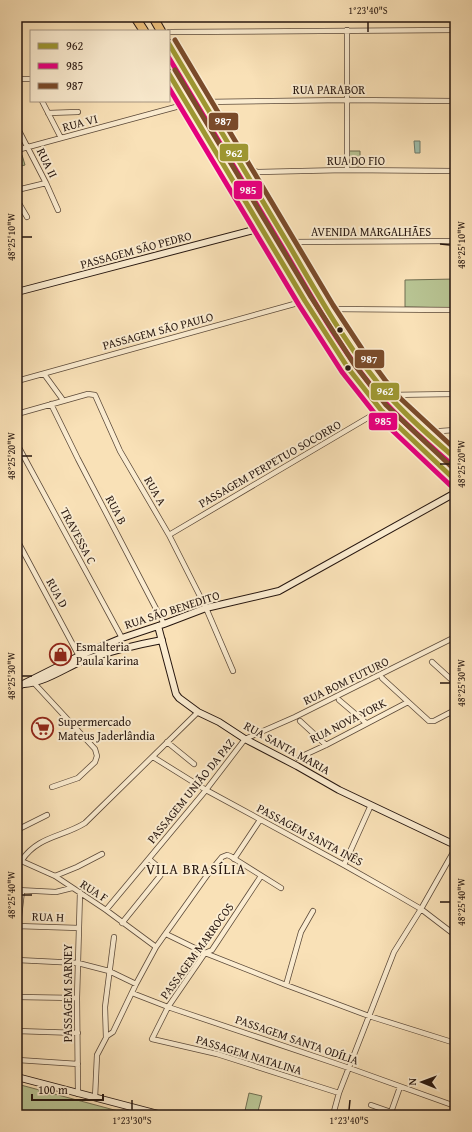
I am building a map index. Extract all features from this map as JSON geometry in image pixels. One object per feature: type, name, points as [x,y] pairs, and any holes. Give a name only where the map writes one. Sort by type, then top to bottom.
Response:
[{"type":"highway","points":[[139,24],[154,19],[160,30]]},
{"type":"highway","points":[[170,46],[327,310],[353,349],[388,395],[455,458]]},
{"type":"highway","points":[[170,76],[305,301],[348,368],[382,410],[455,480]]},
{"type":"highway","points":[[196,118],[208,130],[234,174],[237,176],[246,173]]},
{"type":"highway","points":[[240,193],[251,193],[268,221],[281,231]]},
{"type":"street","points":[[347,30],[347,170]]},
{"type":"street","points":[[170,32],[455,30]]},
{"type":"street","points":[[17,79],[30,79]]},
{"type":"street","name":"RUA PARABOR","points":[[203,102],[346,100],[455,101]]},
{"type":"street","points":[[42,102],[61,138]]},
{"type":"street","name":"RUA VI","points":[[17,150],[187,104]]},
{"type":"street","points":[[48,113],[78,112]]},
{"type":"street","name":"RUA II","points":[[17,127],[58,210]]},
{"type":"street","name":"RUA DO FIO","points":[[246,173],[347,170],[455,171]]},
{"type":"street","name":"RUA DO FIO","points":[[246,173],[258,172]]},
{"type":"street","points":[[17,190],[46,183]]},
{"type":"street","points":[[17,200],[27,217]]},
{"type":"street","name":"PASSAGEM SÃO PEDRO","points":[[17,292],[261,228]]},
{"type":"street","name":"AVENIDA MARGALHÃES","points":[[287,242],[455,241]]},
{"type":"street","name":"PASSAGEM SÃO PAULO","points":[[17,381],[305,301]]},
{"type":"street","points":[[327,310],[455,310]]},
{"type":"street","points":[[17,414],[63,400],[44,374]]},
{"type":"street","name":"RUA A","points":[[63,400],[90,393],[95,395],[120,451],[169,535],[206,608],[233,671]]},
{"type":"street","points":[[388,395],[455,394]]},
{"type":"street","name":"RUA B","points":[[51,404],[161,625]]},
{"type":"street","name":"PASSAGEM PERPETUO SOCORRO","points":[[169,535],[382,410]]},
{"type":"street","points":[[426,432],[455,430]]},
{"type":"street","name":"TRAVESSA C","points":[[17,444],[122,638]]},
{"type":"street","name":"RUA SÃO BENEDITO","points":[[20,685],[79,656],[122,638],[206,608],[265,595],[285,588],[455,493]]},
{"type":"street","name":"RUA D","points":[[17,540],[79,656]]},
{"type":"street","name":"RUA SANTA MARIA","points":[[161,625],[162,640],[176,694],[179,698],[198,712],[219,722],[245,739],[339,790],[455,845]]},
{"type":"street","name":"RUA BOM FUTURO","points":[[245,739],[295,717],[455,637]]},
{"type":"street","name":"RUA SÃO BENEDITO","points":[[20,685],[34,683],[83,661],[113,650],[162,640]]},
{"type":"street","points":[[432,662],[455,683]]},
{"type":"street","points":[[382,678],[430,721],[434,721],[455,710]]},
{"type":"street","points":[[34,683],[95,749],[97,756],[95,762],[78,778],[52,787]]},
{"type":"street","points":[[339,700],[366,723]]},
{"type":"street","name":"RUA NOVA YORK","points":[[298,758],[408,702]]},
{"type":"street","points":[[19,860],[39,843],[79,828],[198,712]]},
{"type":"street","points":[[300,721],[326,745]]},
{"type":"street","name":"PASSAGEM UNIÃO DA PAZ","points":[[106,910],[206,790],[245,739]]},
{"type":"street","points":[[167,742],[194,764]]},
{"type":"street","name":"PASSAGEM SANTA INÊS","points":[[153,757],[206,790],[344,864],[421,910],[455,935]]},
{"type":"street","points":[[344,864],[371,805]]},
{"type":"street","points":[[17,830],[47,815]]},
{"type":"street","points":[[232,857],[260,820]]},
{"type":"street","points":[[333,1115],[349,1068],[394,952],[421,910],[455,849]]},
{"type":"street","points":[[55,876],[102,854]]},
{"type":"street","points":[[95,1098],[97,1055],[107,1036],[113,1032],[156,947],[208,874],[222,857],[227,855],[232,857],[281,888]]},
{"type":"street","points":[[122,923],[160,876],[162,871],[149,859]]},
{"type":"street","name":"RUA F","points":[[19,860],[55,876],[106,910],[156,947]]},
{"type":"street","name":"PASSAGEM MARROCOS","points":[[152,1039],[168,1007],[205,953],[212,950],[261,876]]},
{"type":"street","points":[[17,978],[17,926],[20,890],[56,892],[72,888]]},
{"type":"street","name":"PASSAGEM SARNEY","points":[[78,1094],[77,998],[80,892]]},
{"type":"street","points":[[286,985],[301,932],[313,911]]},
{"type":"street","name":"RUA H","points":[[17,926],[79,928]]},
{"type":"street","points":[[166,934],[205,953],[286,985],[369,1016],[455,1043]]},
{"type":"street","points":[[106,1040],[105,1007],[114,937]]},
{"type":"street","points":[[17,960],[78,963],[109,971],[136,984]]},
{"type":"street","name":"PASSAGEM SANTA ODÍLIA","points":[[132,993],[168,1007],[349,1068],[455,1106]]},
{"type":"street","points":[[17,997],[77,998]]},
{"type":"street","points":[[17,1017],[17,1077],[162,1115]]},
{"type":"street","points":[[17,1031],[78,1033]]},
{"type":"street","name":"PASSAGEM NATALINA","points":[[152,1039],[217,1054],[340,1093]]},
{"type":"street","points":[[18,1060],[78,1064]]},
{"type":"street","points":[[371,1105],[391,1114],[400,1087]]},
{"type":"green space","points":[[349,151],[360,151],[360,166],[349,166]]},
{"type":"green space","points":[[22,155],[25,165],[17,167],[17,156]]},
{"type":"green space","points":[[455,279],[455,308],[405,307],[405,280]]},
{"type":"green space","points":[[17,1084],[133,1115],[17,1115]]},
{"type":"green space","points":[[249,1093],[262,1096],[257,1115],[244,1115]]},
{"type":"shaded area","points":[[414,141],[420,141],[420,153],[415,153]]},
{"type":"transit line","name":"987","points":[[175,40],[333,305],[362,349],[401,399],[455,449]]},
{"type":"transit line","name":"962","points":[[170,46],[348,343],[374,379],[405,413],[455,458]]},
{"type":"transit line","name":"985","points":[[170,60],[318,308],[354,364],[390,408],[450,463]]},
{"type":"transit line","name":"987","points":[[175,70],[311,297],[354,364],[386,405],[455,470]]},
{"type":"transit line","name":"962","points":[[170,76],[305,301],[348,368],[381,410],[455,480]]},
{"type":"transit line","name":"985","points":[[170,90],[299,305],[342,372],[376,415],[450,485]]},
{"type":"place","name":"Esmalteria Paula karina","points":[[60,654]]},
{"type":"place","name":"Supermercado Mateus Jaderlândia","points":[[42,729]]},
{"type":"district","name":"VILA BRASÍLIA","points":[[196,869]]}]
